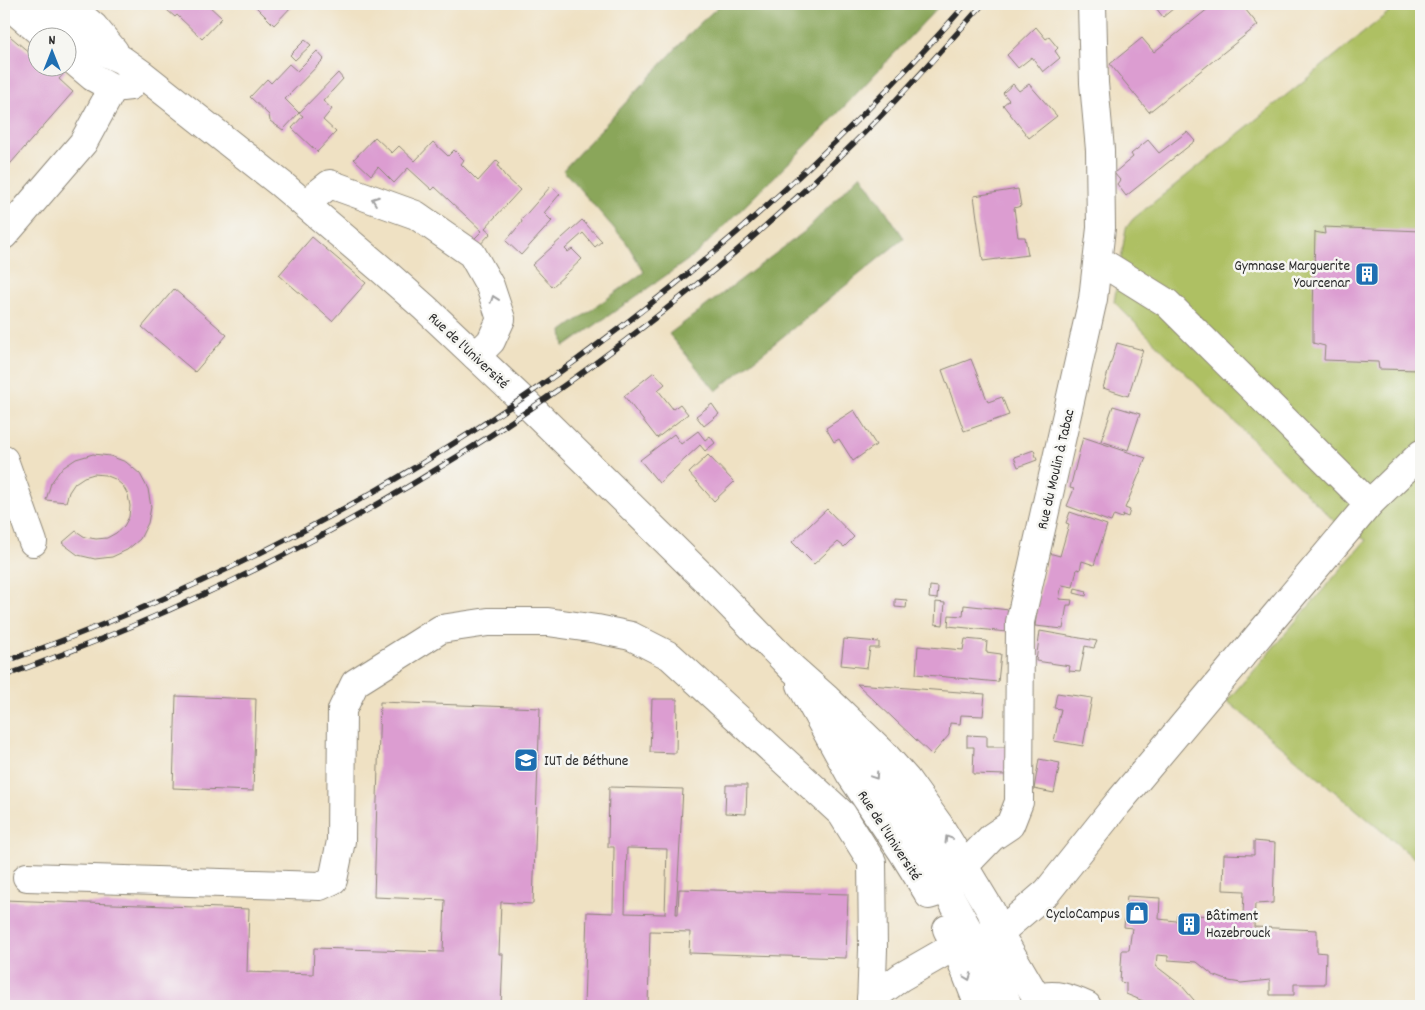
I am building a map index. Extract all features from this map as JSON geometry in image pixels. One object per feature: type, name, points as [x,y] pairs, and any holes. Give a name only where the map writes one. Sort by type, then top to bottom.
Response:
[{"type":"street","points":[[7,4],[35,28]]},
{"type":"street","name":"Rue de l'Université","points":[[31,4],[46,18],[80,41],[122,60],[143,75],[305,204],[381,269],[476,356],[706,580],[792,668],[882,752],[906,779],[939,825],[991,911],[999,933]]},
{"type":"street","points":[[47,4],[122,60]]},
{"type":"street","name":"Rue de l'Université","points":[[67,4],[94,27],[122,60]]},
{"type":"street","name":"Rue du Moulin à Tabac","points":[[937,893],[992,837],[1010,825],[1019,802],[1020,622],[1093,299],[1101,228],[1100,150],[1094,82],[1092,4]]},
{"type":"street","points":[[78,64],[93,77],[113,88],[128,86],[140,81],[143,75]]},
{"type":"street","points":[[4,235],[83,143],[113,88]]},
{"type":"street","points":[[305,204],[330,184],[416,215],[472,254],[490,286],[502,319],[491,341],[476,356]]},
{"type":"street","points":[[1098,260],[1167,303],[1370,504]]},
{"type":"street","points":[[871,1003],[901,977],[964,943],[999,933],[1047,892],[1111,811],[1370,504],[1421,454]]},
{"type":"street","points":[[4,460],[33,542]]},
{"type":"street","points":[[27,877],[320,886],[333,880],[340,840],[342,710],[355,683],[441,629],[488,622],[548,622],[598,629],[631,636],[670,656],[842,814],[872,862],[873,949],[871,1003]]},
{"type":"street","points":[[792,668],[864,758],[919,840],[937,893],[964,943],[1006,1000]]},
{"type":"street","points":[[999,933],[1006,1000]]},
{"type":"street","points":[[999,933],[1037,1003],[1046,995],[1070,999],[1087,1006]]},
{"type":"street","points":[[964,943],[980,1006]]},
{"type":"green space","points":[[721,4],[941,4],[823,129],[695,255],[564,347],[562,331],[644,272],[626,242],[563,170],[697,26]]},
{"type":"green space","points":[[1399,4],[1421,4],[1421,864],[1227,701],[1366,540],[1337,524],[1114,302],[1126,228],[1133,219]]},
{"type":"green space","points":[[861,174],[904,238],[716,391],[669,334],[804,232]]},
{"type":"building","points":[[173,4],[207,4],[222,18],[202,39],[177,15],[175,17],[167,10]]},
{"type":"building","points":[[253,4],[294,4],[274,25]]},
{"type":"building","points":[[1153,4],[1179,4],[1163,17]]},
{"type":"building","points":[[1214,4],[1230,4],[1232,7],[1236,4],[1241,4],[1258,25],[1149,112],[1110,64],[1142,38],[1154,52]]},
{"type":"building","points":[[1036,27],[1046,39],[1049,37],[1058,48],[1055,51],[1060,58],[1043,72],[1032,57],[1018,68],[1007,55]]},
{"type":"building","points":[[4,31],[28,51],[28,78],[60,78],[73,92],[4,171]]},
{"type":"building","points":[[305,40],[311,45],[295,60],[290,55]]},
{"type":"building","points":[[317,51],[324,59],[285,99],[299,113],[283,130],[270,121],[269,115],[250,97],[267,79],[271,83],[289,64],[297,71]]},
{"type":"building","points":[[338,73],[343,79],[323,101],[332,109],[323,120],[336,132],[317,152],[292,128],[303,116],[299,113]]},
{"type":"building","points":[[1013,84],[1019,91],[1029,84],[1057,116],[1029,138],[1003,105],[1009,100],[1003,93]]},
{"type":"building","points":[[1187,132],[1195,141],[1126,196],[1117,184],[1120,180],[1114,173],[1133,157],[1131,154],[1148,140],[1159,153]]},
{"type":"building","points":[[375,137],[392,153],[399,146],[415,161],[433,142],[448,156],[454,150],[464,160],[461,164],[478,181],[497,160],[500,163],[498,166],[505,176],[520,190],[485,228],[491,233],[476,249],[469,244],[482,231],[435,187],[432,190],[408,168],[394,183],[378,167],[371,175],[354,159]]},
{"type":"building","points":[[551,186],[560,194],[544,213],[552,221],[521,255],[506,241],[522,222],[521,220]]},
{"type":"building","points":[[1018,189],[1021,206],[1014,208],[1018,237],[1025,237],[1028,255],[983,261],[974,196]]},
{"type":"building","points":[[582,220],[602,241],[595,247],[583,233],[565,249],[568,252],[572,249],[582,259],[552,287],[532,265]]},
{"type":"building","name":"Gymnase Marguerite Yourcenar","points":[[1324,227],[1421,231],[1421,372],[1420,370],[1379,369],[1378,362],[1324,360],[1325,346],[1313,343],[1313,314],[1315,232],[1325,234]]},
{"type":"building","points":[[312,237],[366,283],[332,321],[279,275]]},
{"type":"building","points":[[174,289],[227,335],[195,372],[142,327]]},
{"type":"building","points":[[1117,343],[1143,350],[1128,396],[1103,388]]},
{"type":"building","points":[[971,359],[988,402],[1002,397],[1009,415],[964,431],[942,370]]},
{"type":"building","points":[[654,372],[665,384],[658,390],[673,409],[680,404],[688,414],[657,438],[624,396]]},
{"type":"building","points":[[712,404],[719,414],[704,426],[696,416]]},
{"type":"building","points":[[1113,406],[1140,414],[1128,450],[1101,441]]},
{"type":"building","points":[[854,410],[876,445],[853,461],[839,439],[834,442],[826,428]]},
{"type":"building","points":[[698,431],[705,440],[710,436],[715,443],[705,451],[700,445],[659,483],[640,460],[674,434],[681,444]]},
{"type":"building","points":[[1083,437],[1146,458],[1125,508],[1130,510],[1128,517],[1123,515],[1122,518],[1114,515],[1111,522],[1067,506],[1074,489],[1070,488]]},
{"type":"building","points":[[1034,450],[1037,460],[1018,467],[1014,457]]},
{"type":"building","points":[[93,454],[110,456],[126,462],[140,474],[148,489],[151,507],[148,523],[140,539],[127,550],[112,557],[95,559],[78,555],[62,543],[76,531],[85,537],[107,538],[124,526],[129,517],[130,506],[128,495],[123,486],[115,479],[105,475],[94,474],[84,477],[75,483],[69,492],[66,502],[46,500],[51,483],[61,469],[76,459]]},
{"type":"building","points":[[708,455],[734,482],[714,501],[689,473]]},
{"type":"building","points":[[827,509],[854,537],[844,547],[838,542],[814,564],[792,542]]},
{"type":"building","points":[[1070,512],[1107,525],[1094,565],[1082,561],[1080,570],[1077,569],[1073,587],[1062,585],[1059,599],[1072,600],[1071,605],[1067,605],[1063,629],[1035,626],[1039,596],[1049,553],[1060,556],[1069,524],[1066,523]]},
{"type":"building","points":[[930,586],[938,587],[937,599],[929,598]]},
{"type":"building","points":[[1075,588],[1087,591],[1086,596],[1074,593]]},
{"type":"building","points":[[895,599],[907,600],[906,608],[895,607]]},
{"type":"building","points":[[936,602],[945,603],[943,625],[935,624]]},
{"type":"building","points":[[964,605],[1009,610],[1007,632],[948,626],[949,615],[963,616]]},
{"type":"building","points":[[1040,631],[1097,641],[1094,648],[1085,646],[1080,672],[1069,671],[1070,666],[1036,661]]},
{"type":"building","points":[[844,639],[879,642],[879,648],[870,648],[867,668],[841,665]]},
{"type":"building","points":[[965,639],[987,641],[986,652],[1001,654],[998,682],[916,674],[918,646],[963,650]]},
{"type":"building","points":[[857,684],[985,694],[983,716],[961,715],[960,724],[950,723],[949,735],[932,755]]},
{"type":"building","points":[[1057,693],[1092,698],[1083,746],[1054,741],[1061,709],[1054,708]]},
{"type":"building","points":[[176,696],[256,699],[253,791],[173,788]]},
{"type":"building","points":[[652,699],[677,699],[676,753],[650,752]]},
{"type":"building","points":[[380,702],[540,708],[533,904],[501,902],[499,954],[503,954],[501,1006],[5,1006],[4,900],[249,909],[247,972],[313,974],[314,948],[443,952],[445,900],[374,897]]},
{"type":"building","points":[[967,735],[987,736],[987,747],[1007,747],[1007,775],[973,774],[974,747],[967,747]]},
{"type":"building","points":[[1039,759],[1060,763],[1054,793],[1034,789]]},
{"type":"building","points":[[726,785],[747,785],[746,814],[725,813]]},
{"type":"building","points":[[609,787],[683,789],[676,914],[678,914],[679,889],[848,894],[846,958],[689,953],[690,932],[650,931],[648,1006],[584,1006],[587,912],[613,913],[614,847],[608,847]],"holes":[[[627,848],[667,849],[665,914],[625,913]]]},
{"type":"building","name":"Bâtiment Hazebrouck","points":[[1254,841],[1275,843],[1273,903],[1255,904],[1254,927],[1317,930],[1317,952],[1326,953],[1325,984],[1294,984],[1294,995],[1270,995],[1270,980],[1241,983],[1229,981],[1213,975],[1197,962],[1168,960],[1168,956],[1157,955],[1156,966],[1182,986],[1199,1006],[1148,1006],[1143,1001],[1126,994],[1126,983],[1120,982],[1122,950],[1129,950],[1132,928],[1124,927],[1127,896],[1160,898],[1159,919],[1176,921],[1177,915],[1243,916],[1244,891],[1223,890],[1224,854],[1254,855]]},
{"type":"railway","points":[[4,662],[142,608],[276,545],[404,474],[527,395],[645,308],[758,214],[865,112],[966,4]]},
{"type":"railway","points":[[4,676],[123,630],[238,578],[350,520],[459,455],[564,385],[666,309],[763,228],[873,124],[983,4]]},
{"type":"place","name":"Gymnase Marguerite Yourcenar","points":[[1367,274]]},
{"type":"place","name":"IUT de Béthune","points":[[526,760]]},
{"type":"place","name":"CycloCampus","points":[[1137,913]]},
{"type":"place","name":"Bâtiment Hazebrouck","points":[[1189,924]]}]
